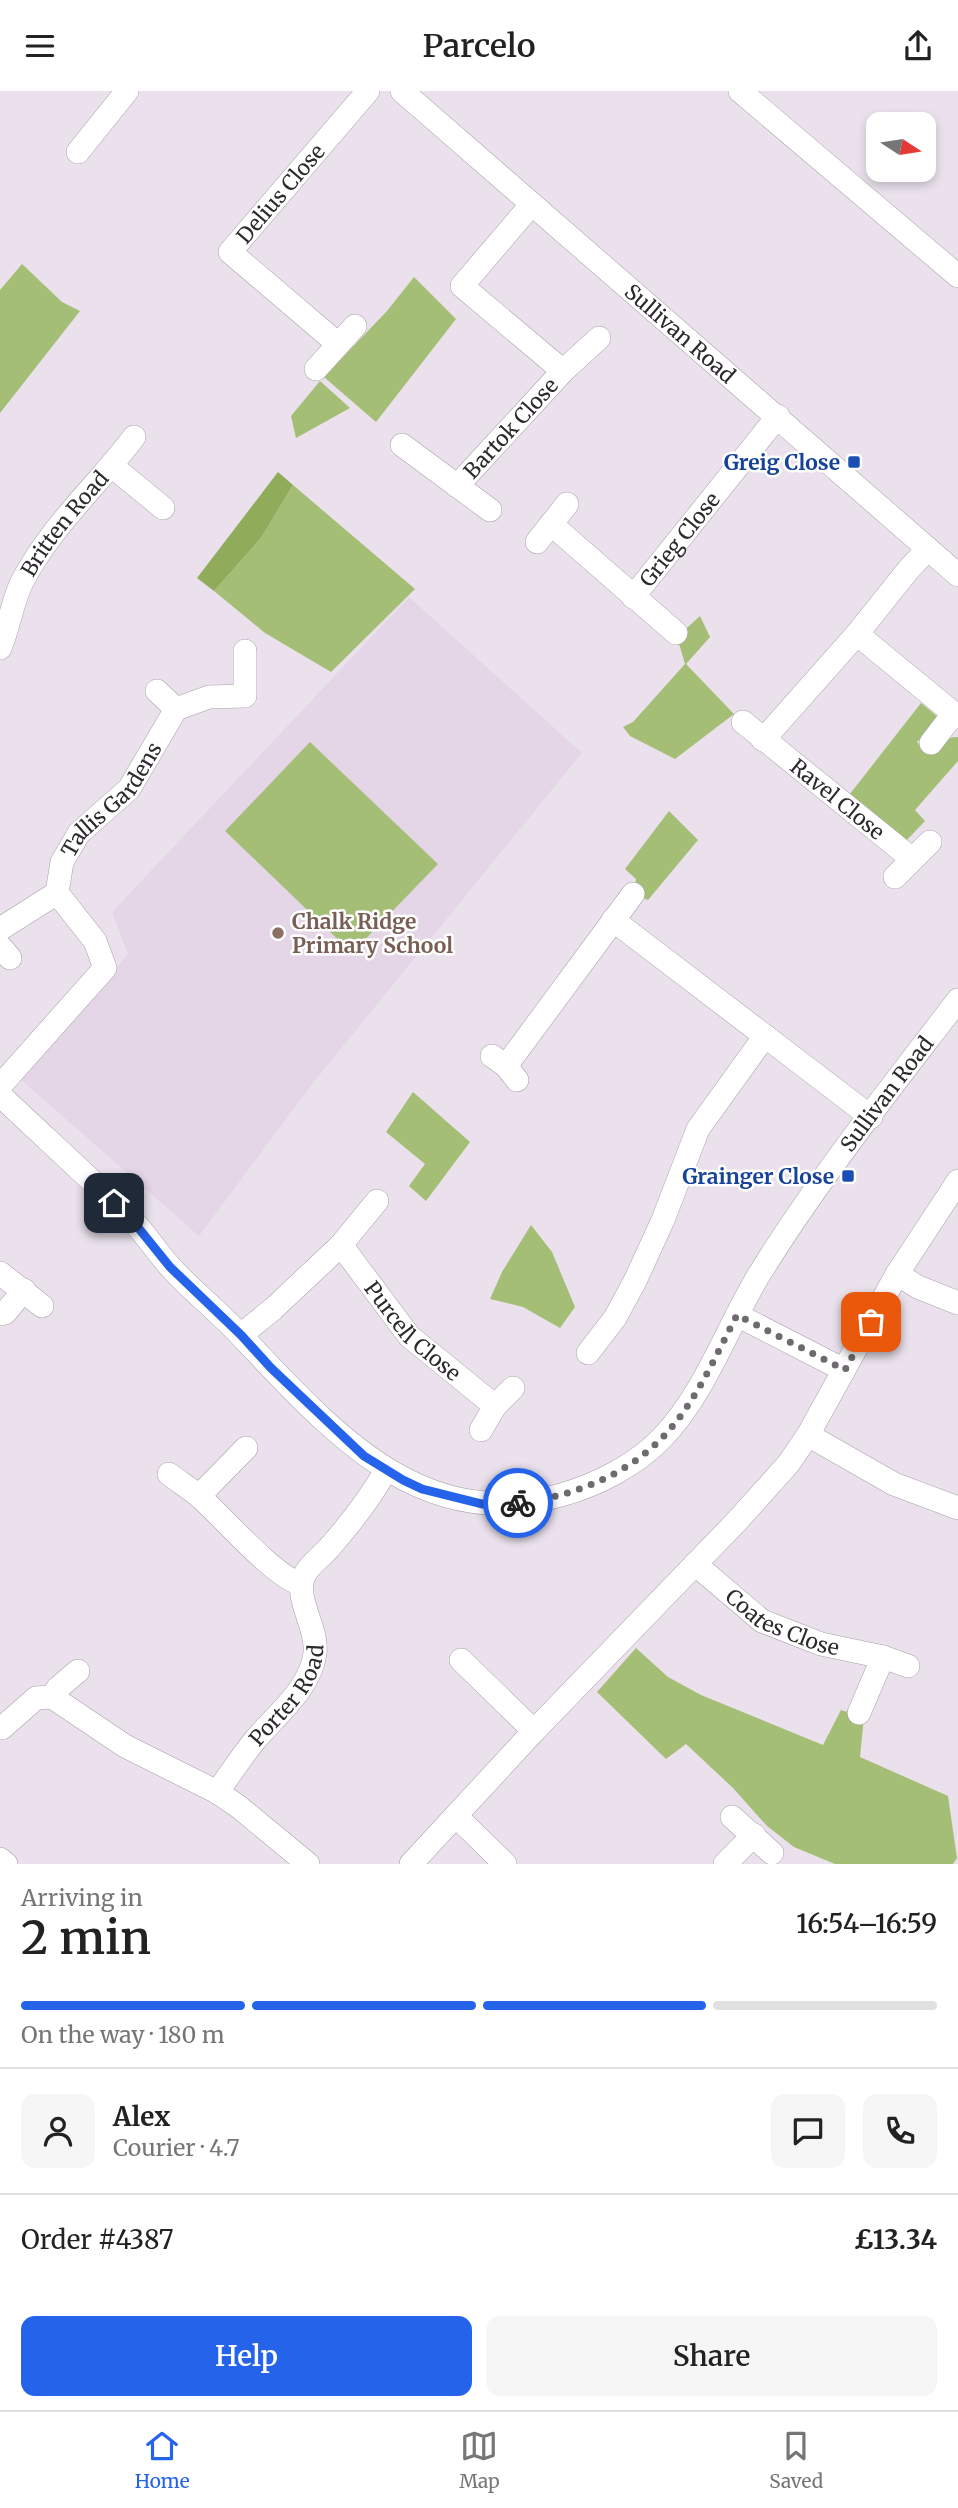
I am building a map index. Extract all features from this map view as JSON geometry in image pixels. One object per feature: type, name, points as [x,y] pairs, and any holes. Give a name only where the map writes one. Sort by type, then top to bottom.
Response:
[{"type":"street","points":[[76,151],[127,91]]},
{"type":"street","name":"Delius Close","points":[[338,344],[230,252],[368,91]]},
{"type":"street","name":"Sullivan Road","points":[[401,91],[958,575]]},
{"type":"street","points":[[740,91],[958,276]]},
{"type":"street","name":"Bartok Close","points":[[531,205],[456,294],[563,371]]},
{"type":"street","points":[[316,369],[355,326]]},
{"type":"street","name":"Bartok Close","points":[[457,486],[563,371],[599,338]]},
{"type":"street","name":"Grieg Close","points":[[633,597],[778,416]]},
{"type":"street","name":"Britten Road","points":[[0,648],[10,582],[112,466],[134,437]]},
{"type":"street","name":"Bartok Close","points":[[402,445],[489,510]]},
{"type":"street","name":"Britten Road","points":[[112,466],[163,508]]},
{"type":"street","points":[[537,542],[567,504]]},
{"type":"street","name":"Grieg Close","points":[[551,524],[676,633]]},
{"type":"street","points":[[763,740],[928,549]]},
{"type":"street","points":[[857,634],[956,715],[931,743]]},
{"type":"street","points":[[157,691],[176,709],[209,697],[245,696],[245,651]]},
{"type":"street","name":"Tallis Gardens","points":[[57,893],[62,862],[79,833],[129,789],[176,709]]},
{"type":"street","name":"Ravel Close","points":[[743,722],[912,859]]},
{"type":"street","points":[[895,877],[930,842]]},
{"type":"street","points":[[0,929],[57,893],[95,941],[106,968],[0,1086]]},
{"type":"street","points":[[505,1067],[633,894]]},
{"type":"street","points":[[613,920],[871,1117]]},
{"type":"street","name":"Sullivan Road","points":[[0,1095],[132,1220],[170,1267],[341,1436],[386,1470],[422,1489],[482,1504],[506,1505],[544,1500],[599,1482],[662,1439],[696,1392],[758,1276],[806,1202],[958,1000]]},
{"type":"street","points":[[588,1353],[615,1318],[635,1281],[663,1220],[698,1129],[765,1036]]},
{"type":"street","points":[[411,1864],[789,1463],[808,1435],[897,1274],[958,1181]]},
{"type":"street","points":[[241,1335],[341,1245],[377,1201]]},
{"type":"street","name":"Purcell Close","points":[[341,1245],[410,1336],[495,1406]]},
{"type":"street","points":[[0,1272],[42,1306]]},
{"type":"street","points":[[897,1274],[918,1287],[958,1303]]},
{"type":"street","points":[[0,1314],[5,1313],[24,1290]]},
{"type":"street","points":[[737,1315],[845,1370]]},
{"type":"street","points":[[481,1430],[495,1406],[513,1388]]},
{"type":"street","points":[[808,1435],[894,1484],[958,1508]]},
{"type":"street","points":[[199,1496],[246,1448]]},
{"type":"street","points":[[169,1474],[199,1496],[291,1582],[301,1584],[307,1569],[340,1535],[374,1493],[386,1470]]},
{"type":"street","name":"Coates Close","points":[[695,1564],[762,1621],[821,1644],[883,1657],[908,1666]]},
{"type":"street","name":"Porter Road","points":[[217,1793],[256,1739],[309,1675],[316,1645],[310,1617],[302,1599],[301,1584]]},
{"type":"street","points":[[859,1713],[883,1657]]},
{"type":"street","points":[[461,1660],[534,1731]]},
{"type":"street","points":[[52,1697],[58,1688],[78,1671]]},
{"type":"street","points":[[2,1728],[36,1697],[52,1697],[125,1746],[239,1807],[308,1864]]},
{"type":"street","points":[[457,1817],[505,1864]]},
{"type":"street","points":[[732,1817],[772,1853]]},
{"type":"street","points":[[725,1864],[754,1835]]},
{"type":"street","points":[[0,1859],[6,1864]]},
{"type":"shaded area","name":"Chalk Ridge Primary School","points":[[409,597],[582,753],[313,1083],[199,1236],[21,1080],[128,954],[112,912]]},
{"type":"green space","points":[[22,264],[62,302],[80,311],[0,413],[0,290]]},
{"type":"green space","points":[[414,277],[456,319],[376,422],[324,377],[387,311]]},
{"type":"green space","points":[[320,381],[350,408],[296,438],[291,416]]},
{"type":"green space","points":[[278,472],[293,485],[261,538],[214,591],[197,578]]},
{"type":"green space","points":[[293,485],[415,589],[331,672],[265,633],[214,591],[261,538]]},
{"type":"green space","points":[[700,616],[710,637],[686,664],[734,714],[675,759],[630,736],[623,727],[633,722],[685,664],[677,637]]},
{"type":"green space","points":[[921,703],[939,718],[917,742],[930,754],[942,742],[958,737],[958,761],[915,810],[925,821],[906,841],[846,799]]},
{"type":"green space","points":[[310,742],[438,864],[352,953],[225,831]]},
{"type":"green space","points":[[669,811],[698,840],[648,900],[633,894],[636,879],[625,869]]},
{"type":"green space","points":[[413,1092],[470,1142],[426,1201],[409,1186],[425,1164],[386,1132]]},
{"type":"green space","points":[[531,1225],[552,1252],[575,1307],[560,1328],[523,1307],[490,1299],[502,1272]]},
{"type":"green space","points":[[636,1648],[668,1677],[701,1695],[823,1745],[841,1710],[864,1717],[860,1757],[948,1796],[957,1858],[953,1864],[835,1864],[794,1847],[767,1826],[733,1788],[686,1744],[666,1759],[597,1692]]},
{"type":"way so far","points":[[518,1503],[571,1493],[599,1482],[662,1439],[696,1392],[737,1315],[845,1370],[871,1322]]},
{"type":"place","name":"Greig Close","points":[[854,462]]},
{"type":"place","name":"Chalk Ridge Primary School","points":[[278,933]]},
{"type":"place","name":"Grainger Close","points":[[848,1176]]},
{"type":"route","points":[[114,1203],[132,1220],[170,1267],[364,1456],[403,1480],[448,1497],[482,1504],[518,1503]]}]
